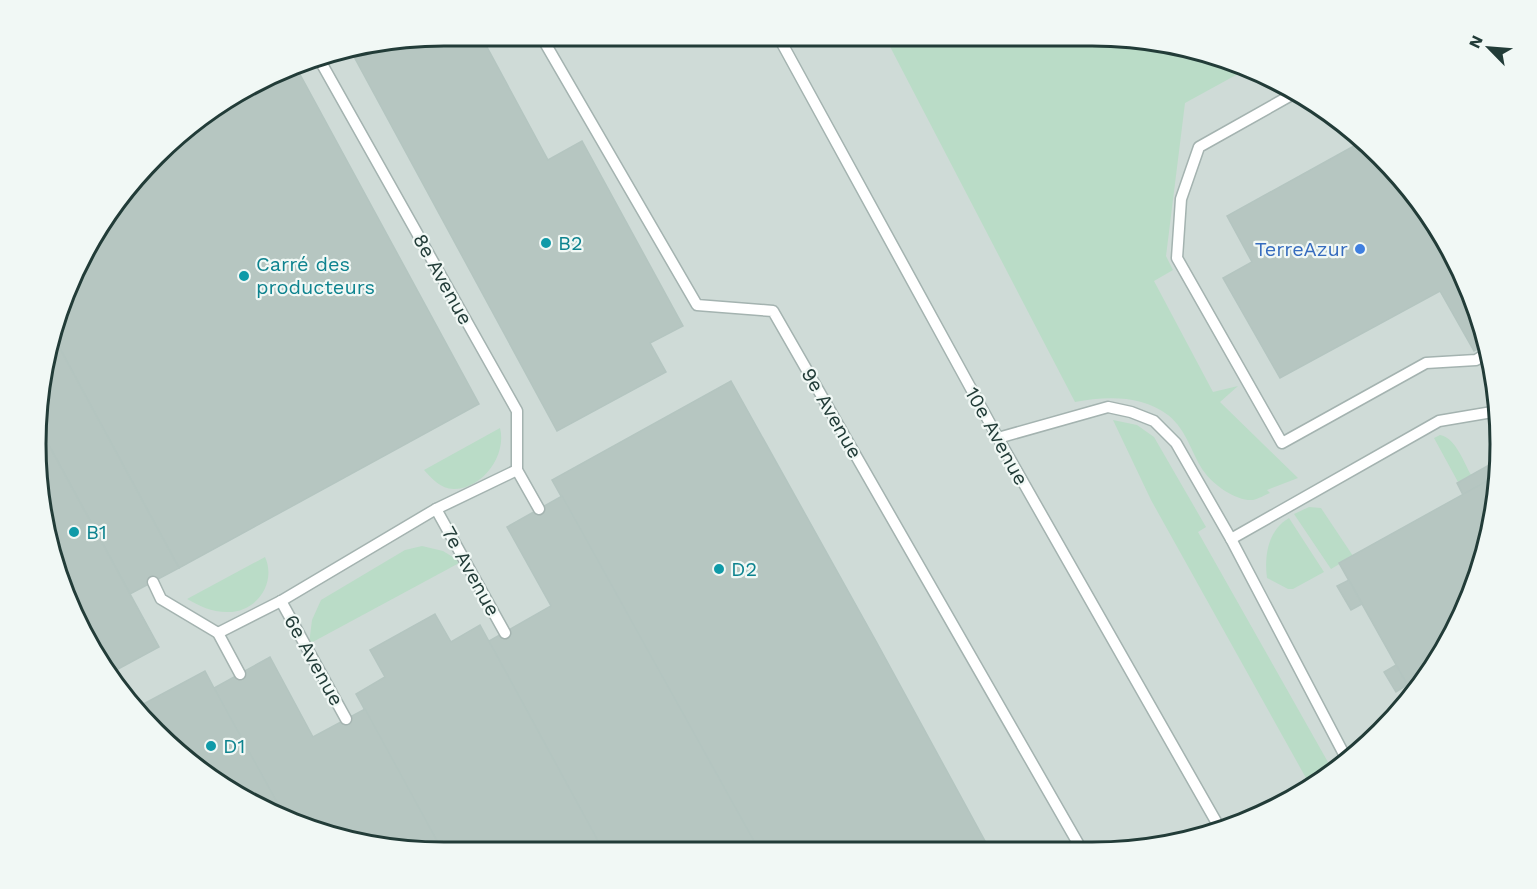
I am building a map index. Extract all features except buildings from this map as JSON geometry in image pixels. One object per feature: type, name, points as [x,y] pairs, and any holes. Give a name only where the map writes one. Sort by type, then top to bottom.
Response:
[{"type":"lane","name":"9e Avenue","points":[[547,46],[697,306],[773,311],[1077,842]]},
{"type":"lane","name":"10e Avenue","points":[[783,46],[998,438],[1216,822]]},
{"type":"lane","name":"8e Avenue","points":[[323,66],[517,411],[517,470],[539,509]]},
{"type":"lane","points":[[1287,97],[1199,147],[1181,199],[1177,258],[1282,443],[1426,363],[1476,360],[1481,357]]},
{"type":"lane","points":[[998,438],[1108,407],[1131,412],[1154,421],[1176,443],[1231,538],[1343,753]]},
{"type":"lane","points":[[1231,538],[1440,421],[1489,412]]},
{"type":"lane","points":[[218,633],[281,601],[436,509],[517,470]]},
{"type":"lane","name":"7e Avenue","points":[[436,509],[505,633]]},
{"type":"lane","points":[[153,582],[161,599],[218,633],[240,674]]},
{"type":"lane","name":"6e Avenue","points":[[281,601],[346,719]]},
{"type":"shaded area","points":[[444,46],[1093,46],[1144,50],[1196,60],[1220,68],[1245,77],[1292,100],[1355,145],[1392,182],[1408,202],[1449,268],[1477,341],[1490,418],[1490,471],[1487,496],[1477,548],[1460,597],[1437,644],[1392,707],[1355,744],[1292,789],[1245,812],[1196,829],[1119,842],[418,842],[393,839],[341,829],[292,812],[245,789],[223,775],[182,744],[145,707],[100,643],[77,597],[60,548],[47,471],[47,418],[50,393],[60,341],[73,304],[174,152],[182,145],[245,100],[292,77],[341,60],[393,50]]},
{"type":"green space","points":[[890,46],[1119,47],[1170,54],[1237,74],[1185,103],[1166,256],[1173,270],[1154,281],[1213,392],[1238,386],[1220,402],[1298,478],[1267,490],[1270,493],[1253,500],[1240,498],[1226,492],[1209,478],[1175,421],[1158,408],[1135,401],[1111,398],[1075,402]]},
{"type":"green space","points":[[1113,420],[1137,425],[1154,437],[1206,527],[1198,532],[1329,764],[1307,780],[1151,500]]},
{"type":"green space","points":[[500,428],[500,449],[496,459],[491,468],[475,483],[455,489],[446,488],[424,470]]},
{"type":"green space","points":[[1440,435],[1446,437],[1455,446],[1471,475],[1458,482],[1434,438]]},
{"type":"green space","points":[[1309,507],[1321,508],[1353,556],[1331,569],[1294,514]]},
{"type":"green space","points":[[1289,518],[1324,572],[1293,589],[1288,589],[1267,578],[1266,570],[1267,553],[1272,536],[1276,529]]},
{"type":"green space","points":[[422,546],[443,551],[461,562],[309,644],[312,620],[321,600],[405,550]]},
{"type":"green space","points":[[265,557],[268,567],[266,586],[255,602],[247,607],[237,611],[221,612],[187,599]]},
{"type":"place","name":"B2","points":[[546,243]]},
{"type":"place","name":"TerreAzur","points":[[1360,249]]},
{"type":"place","name":"Carré des producteurs","points":[[244,276]]},
{"type":"place","name":"B1","points":[[74,532]]},
{"type":"place","name":"D2","points":[[719,569]]},
{"type":"place","name":"D1","points":[[211,746]]}]
